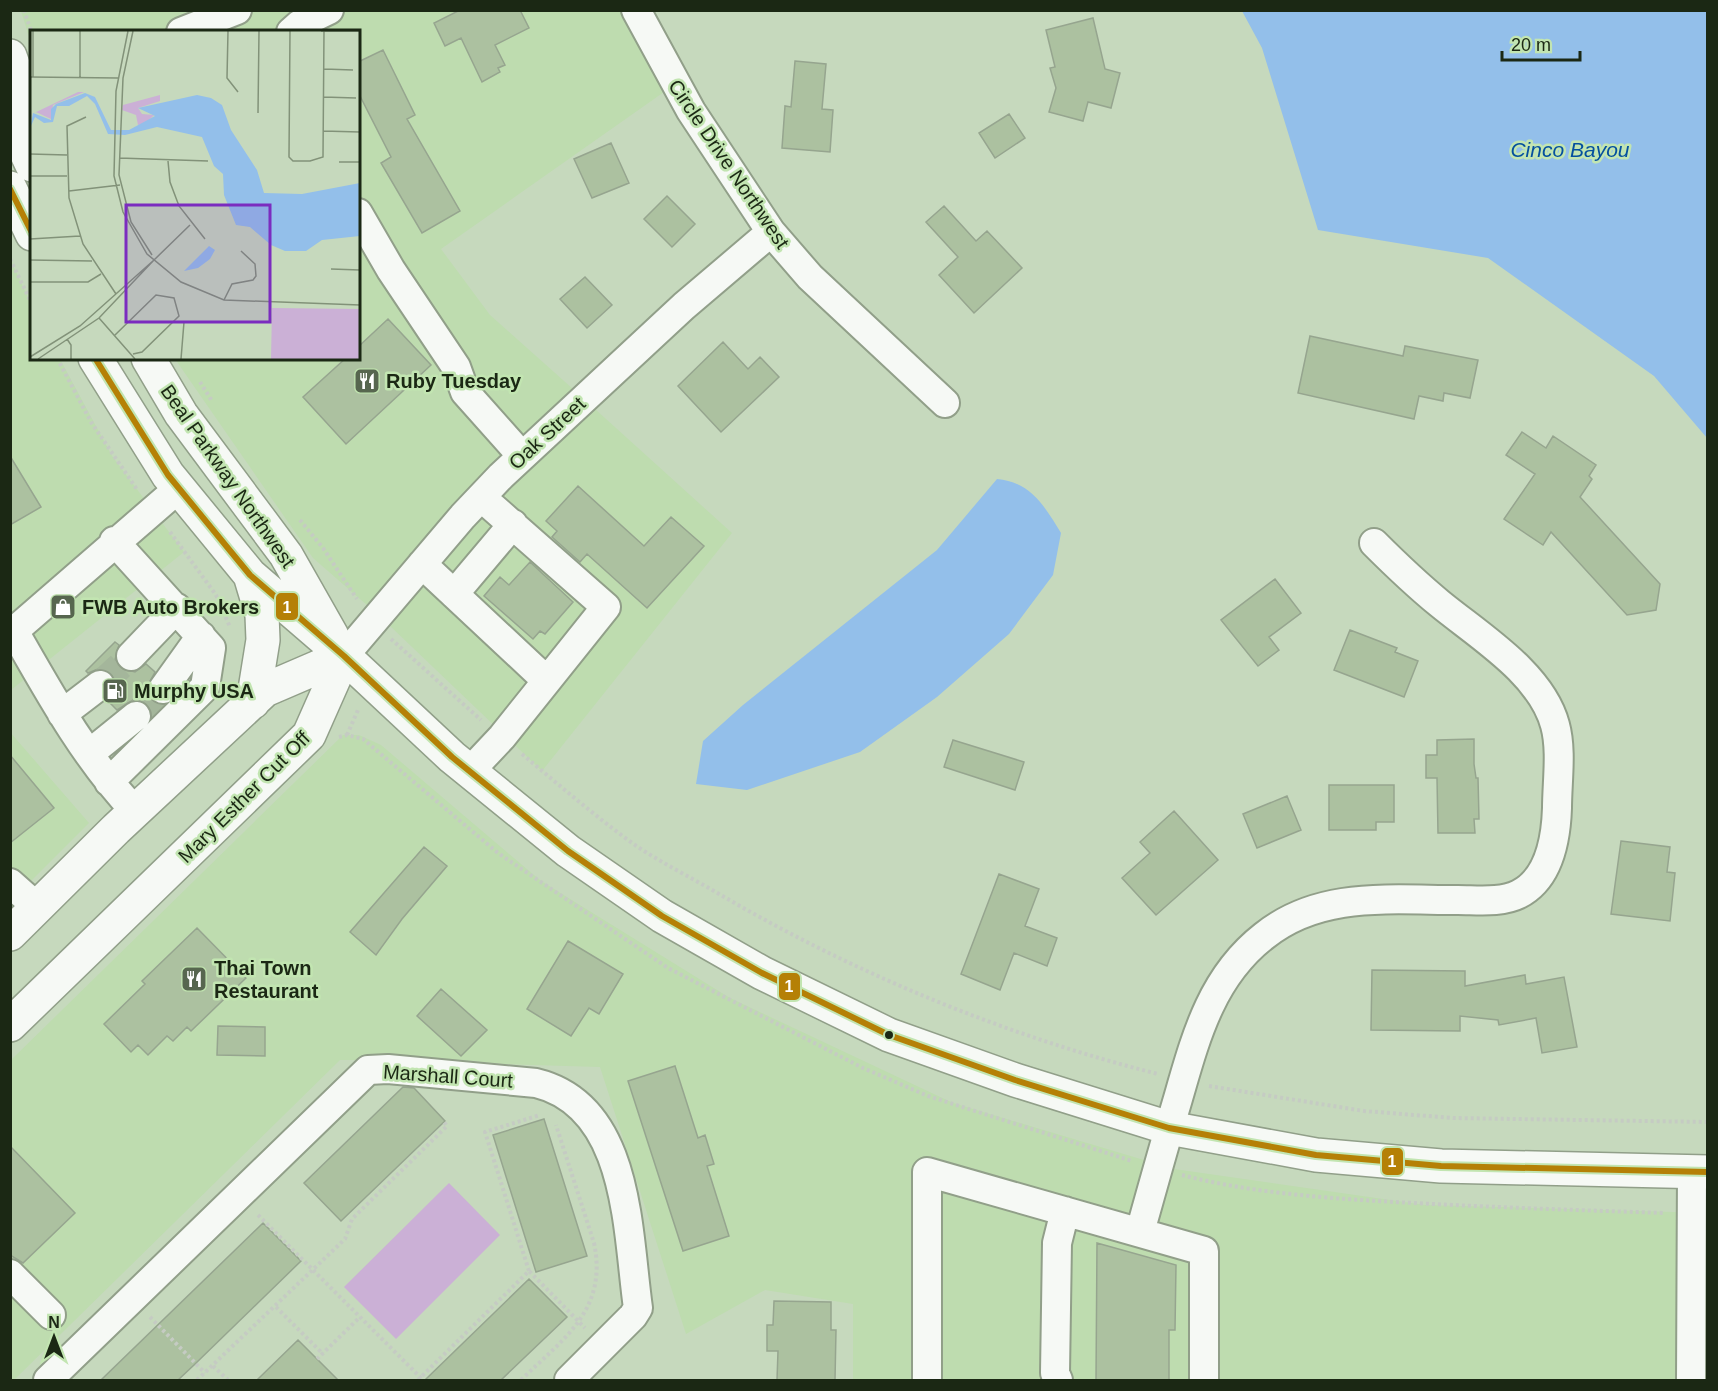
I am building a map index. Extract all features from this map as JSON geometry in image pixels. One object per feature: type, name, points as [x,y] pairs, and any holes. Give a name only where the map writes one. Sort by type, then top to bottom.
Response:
[{"type":"main road","points":[[10,56],[30,111]]},
{"type":"main road","points":[[10,118],[30,161]]},
{"type":"main road","name":"Beal Parkway Northwest","points":[[96,360],[106,380],[179,488],[250,575],[344,656],[470,771],[587,864],[662,916],[762,973],[889,1035],[1015,1080],[1169,1128],[1316,1155],[1441,1166],[1700,1172]]},
{"type":"main road","name":"Beal Parkway Northwest","points":[[149,360],[181,414],[286,555],[344,656]]},
{"type":"main road","points":[[250,575],[262,615],[263,640],[253,702]]},
{"type":"main road","points":[[10,934],[135,811],[266,690],[344,656]]},
{"type":"main road","name":"Mary Esther Cut Off","points":[[10,1024],[309,735],[344,656]]},
{"type":"street","points":[[186,30],[237,10]]},
{"type":"street","name":"Circle Drive Northwest","points":[[636,10],[690,111],[771,232],[810,277],[945,403]]},
{"type":"street","points":[[360,216],[391,270],[456,367],[465,392],[522,456]]},
{"type":"street","name":"Oak Street","points":[[344,656],[481,496],[684,306],[771,232]]},
{"type":"street","points":[[135,811],[109,782],[62,714],[14,631],[179,488]]},
{"type":"street","points":[[470,771],[502,737],[606,607],[481,496]]},
{"type":"street","points":[[454,594],[513,524]]},
{"type":"street","points":[[109,782],[205,687],[211,648],[177,608],[114,542]]},
{"type":"street","points":[[1140,1232],[1202,1021],[1216,990],[1237,960],[1282,922],[1327,904],[1356,900],[1494,900],[1518,894],[1530,887],[1546,865],[1554,843],[1558,747],[1556,726],[1546,701],[1527,676],[1412,581],[1374,543]]},
{"type":"street","points":[[422,564],[546,680]]},
{"type":"street","points":[[131,656],[177,608]]},
{"type":"street","points":[[163,689],[201,636]]},
{"type":"street","points":[[62,714],[100,685]]},
{"type":"street","points":[[89,754],[136,716]]},
{"type":"street","points":[[10,883],[38,907]]},
{"type":"street","name":"Marshall Court","points":[[48,1380],[368,1070],[536,1083],[554,1087],[565,1107],[594,1121],[619,1171],[638,1308],[633,1316],[569,1380]]},
{"type":"street","points":[[927,1380],[927,1172],[1204,1251],[1204,1380]]},
{"type":"street","points":[[1691,1380],[1700,1172]]},
{"type":"street","points":[[1058,1380],[1055,1373],[1057,1243],[1065,1211]]},
{"type":"street","points":[[10,1274],[51,1315]]},
{"type":"path","points":[[24,10],[31,30]]},
{"type":"path","points":[[10,259],[30,300]]},
{"type":"path","points":[[197,378],[216,407]]},
{"type":"path","points":[[298,518],[323,548],[373,621],[462,704],[636,846],[745,909],[838,958],[923,995],[1036,1039],[1183,1081],[1251,1094],[1375,1112],[1452,1118],[1707,1122]]},
{"type":"path","points":[[521,1380],[580,1322],[590,1304],[596,1286],[598,1261],[565,1107],[485,1132],[529,1271],[580,1322],[603,1346]]},
{"type":"path","points":[[197,1380],[345,1239],[352,1219],[447,1126],[444,1122]]},
{"type":"path","points":[[239,1195],[420,1380],[529,1271]]},
{"type":"path","points":[[276,1307],[323,1354]]},
{"type":"path","points":[[145,1312],[205,1373]]},
{"type":"path","points":[[317,1359],[360,1317]]},
{"type":"path","points":[[213,1366],[228,1380]]},
{"type":"shaded area","points":[[21,11],[621,11],[664,92],[441,249],[490,315],[573,389],[493,464],[454,505],[368,606],[313,558],[176,360],[360,360],[360,30],[30,30],[30,40]]},
{"type":"shaded area","points":[[10,259],[30,302],[30,360],[61,360],[112,456],[184,552],[11,690]]},
{"type":"shaded area","points":[[595,409],[732,533],[542,771],[389,625],[472,527],[510,487]]},
{"type":"shaded area","points":[[10,732],[89,823],[11,901],[10,901]]},
{"type":"shaded area","points":[[343,735],[359,735],[381,745],[541,881],[730,998],[953,1103],[1174,1169],[1425,1205],[1707,1213],[1707,1380],[853,1380],[853,1304],[765,1290],[686,1334],[600,1067],[503,1064],[388,1054],[367,1055],[357,1060],[340,1060],[14,1380],[11,1380],[11,1060]]},
{"type":"shaded area","points":[[449,1183],[500,1235],[396,1339],[344,1287]]},
{"type":"water","name":"Cinco Bayou","points":[[1242,11],[1707,11],[1707,438],[1654,376],[1488,258],[1318,230],[1262,48]]},
{"type":"water","points":[[997,479],[1019,485],[1036,497],[1061,533],[1053,575],[1009,634],[937,697],[860,752],[747,790],[696,784],[703,741],[743,705],[937,550]]},
{"type":"building","points":[[460,10],[520,10],[529,28],[495,45],[505,65],[498,68],[500,72],[482,82],[461,38],[445,46],[434,23]]},
{"type":"building","points":[[1093,18],[1105,69],[1120,73],[1111,108],[1088,102],[1083,121],[1049,112],[1056,88],[1050,68],[1055,67],[1046,30]]},
{"type":"building","points":[[383,50],[415,115],[407,119],[460,211],[422,233],[381,163],[391,157],[360,96],[360,61]]},
{"type":"building","points":[[795,61],[826,64],[822,109],[833,110],[830,152],[782,148],[785,106],[791,107]]},
{"type":"building","points":[[1009,114],[1025,138],[995,158],[979,133]]},
{"type":"building","points":[[611,143],[629,183],[592,198],[574,159]]},
{"type":"building","points":[[667,196],[695,224],[672,247],[644,219]]},
{"type":"building","points":[[944,206],[976,241],[987,231],[1022,268],[974,313],[939,275],[958,257],[926,222]]},
{"type":"building","points":[[585,277],[612,305],[587,328],[560,299]]},
{"type":"building","name":"Ruby Tuesday","points":[[388,319],[431,365],[346,444],[303,397],[344,360],[360,360],[360,345]]},
{"type":"building","points":[[1310,336],[1403,356],[1405,346],[1478,360],[1470,398],[1444,393],[1443,401],[1419,396],[1414,419],[1298,393]]},
{"type":"building","points":[[723,342],[748,369],[760,357],[779,377],[721,432],[678,386]]},
{"type":"building","points":[[1522,432],[1546,448],[1553,436],[1596,465],[1589,476],[1592,479],[1580,497],[1660,584],[1656,610],[1627,615],[1551,532],[1543,545],[1504,519],[1535,474],[1506,455]]},
{"type":"building","points":[[10,456],[41,507],[10,525]]},
{"type":"building","points":[[578,486],[644,546],[671,517],[704,546],[647,608],[587,554],[580,562],[552,537],[557,531],[546,521]]},
{"type":"building","points":[[530,562],[573,602],[545,634],[540,631],[533,639],[484,596],[500,577],[509,585]]},
{"type":"building","points":[[1275,579],[1301,613],[1269,637],[1279,650],[1258,666],[1221,620]]},
{"type":"building","points":[[1350,630],[1397,648],[1395,652],[1418,661],[1404,697],[1334,670]]},
{"type":"building","points":[[115,642],[119,645],[115,660],[120,668],[135,672],[146,664],[155,672],[147,687],[148,695],[154,703],[163,705],[152,716],[149,706],[141,700],[133,700],[117,710],[107,700],[115,691],[116,682],[113,675],[98,669],[88,673],[86,671]]},
{"type":"building","points":[[1474,739],[1479,819],[1474,819],[1475,833],[1438,833],[1437,778],[1426,778],[1426,755],[1437,755],[1437,740]]},
{"type":"building","points":[[953,740],[1024,762],[1015,790],[944,767]]},
{"type":"building","points":[[10,755],[54,808],[10,843]]},
{"type":"building","points":[[1329,785],[1394,785],[1394,822],[1376,822],[1376,830],[1329,830]]},
{"type":"building","points":[[1287,796],[1301,830],[1257,848],[1243,814]]},
{"type":"building","points":[[1174,811],[1218,860],[1156,915],[1122,878],[1150,853],[1140,842]]},
{"type":"building","points":[[1621,841],[1670,847],[1667,872],[1675,873],[1670,921],[1611,914]]},
{"type":"building","points":[[424,847],[447,866],[402,919],[376,955],[350,932]]},
{"type":"building","points":[[999,874],[1039,889],[1025,926],[1057,938],[1047,966],[1014,953],[1000,990],[961,974]]},
{"type":"building","name":"Thai Town Restaurant","points":[[197,928],[246,978],[191,1031],[187,1027],[173,1041],[167,1036],[148,1055],[138,1045],[131,1052],[104,1024],[145,984],[142,981]]},
{"type":"building","points":[[568,941],[623,974],[599,1014],[589,1008],[571,1036],[527,1009]]},
{"type":"building","points":[[1372,970],[1465,971],[1465,986],[1525,975],[1526,984],[1564,977],[1577,1047],[1542,1053],[1536,1018],[1499,1025],[1498,1020],[1460,1016],[1460,1031],[1371,1030]]},
{"type":"building","points":[[441,989],[487,1030],[461,1056],[417,1016]]},
{"type":"building","points":[[218,1026],[265,1027],[265,1056],[217,1055]]},
{"type":"building","points":[[675,1066],[698,1138],[705,1135],[714,1164],[707,1166],[729,1236],[683,1251],[628,1081]]},
{"type":"building","points":[[403,1087],[414,1088],[445,1121],[341,1221],[304,1183]]},
{"type":"building","points":[[544,1119],[587,1256],[536,1272],[493,1135]]},
{"type":"building","points":[[10,1146],[75,1213],[23,1263],[10,1255]]},
{"type":"building","points":[[263,1223],[301,1261],[194,1365],[178,1380],[101,1380]]},
{"type":"building","points":[[1097,1243],[1176,1265],[1175,1330],[1169,1330],[1169,1380],[1096,1380]]},
{"type":"building","points":[[529,1279],[567,1317],[501,1380],[425,1380]]},
{"type":"building","points":[[774,1301],[831,1302],[831,1330],[836,1330],[835,1380],[777,1380],[778,1351],[767,1351],[767,1325],[773,1325]]},
{"type":"building","points":[[298,1340],[338,1380],[257,1380]]},
{"type":"tunnel","points":[[100,685],[131,656]]},
{"type":"tunnel","points":[[136,716],[163,689]]},
{"type":"transit line","name":"1","points":[[10,189],[30,229]]},
{"type":"transit line","name":"1","points":[[96,360],[168,475],[250,575],[344,656],[452,757],[568,851],[662,916],[762,973],[889,1035],[1015,1080],[1169,1128],[1316,1155],[1441,1166],[1708,1172]]},
{"type":"place","name":"Ruby Tuesday","points":[[367,381]]},
{"type":"place","name":"FWB Auto Brokers","points":[[63,607]]},
{"type":"place","name":"Murphy USA","points":[[115,691]]},
{"type":"place","name":"Thai Town Restaurant","points":[[194,979]]}]
